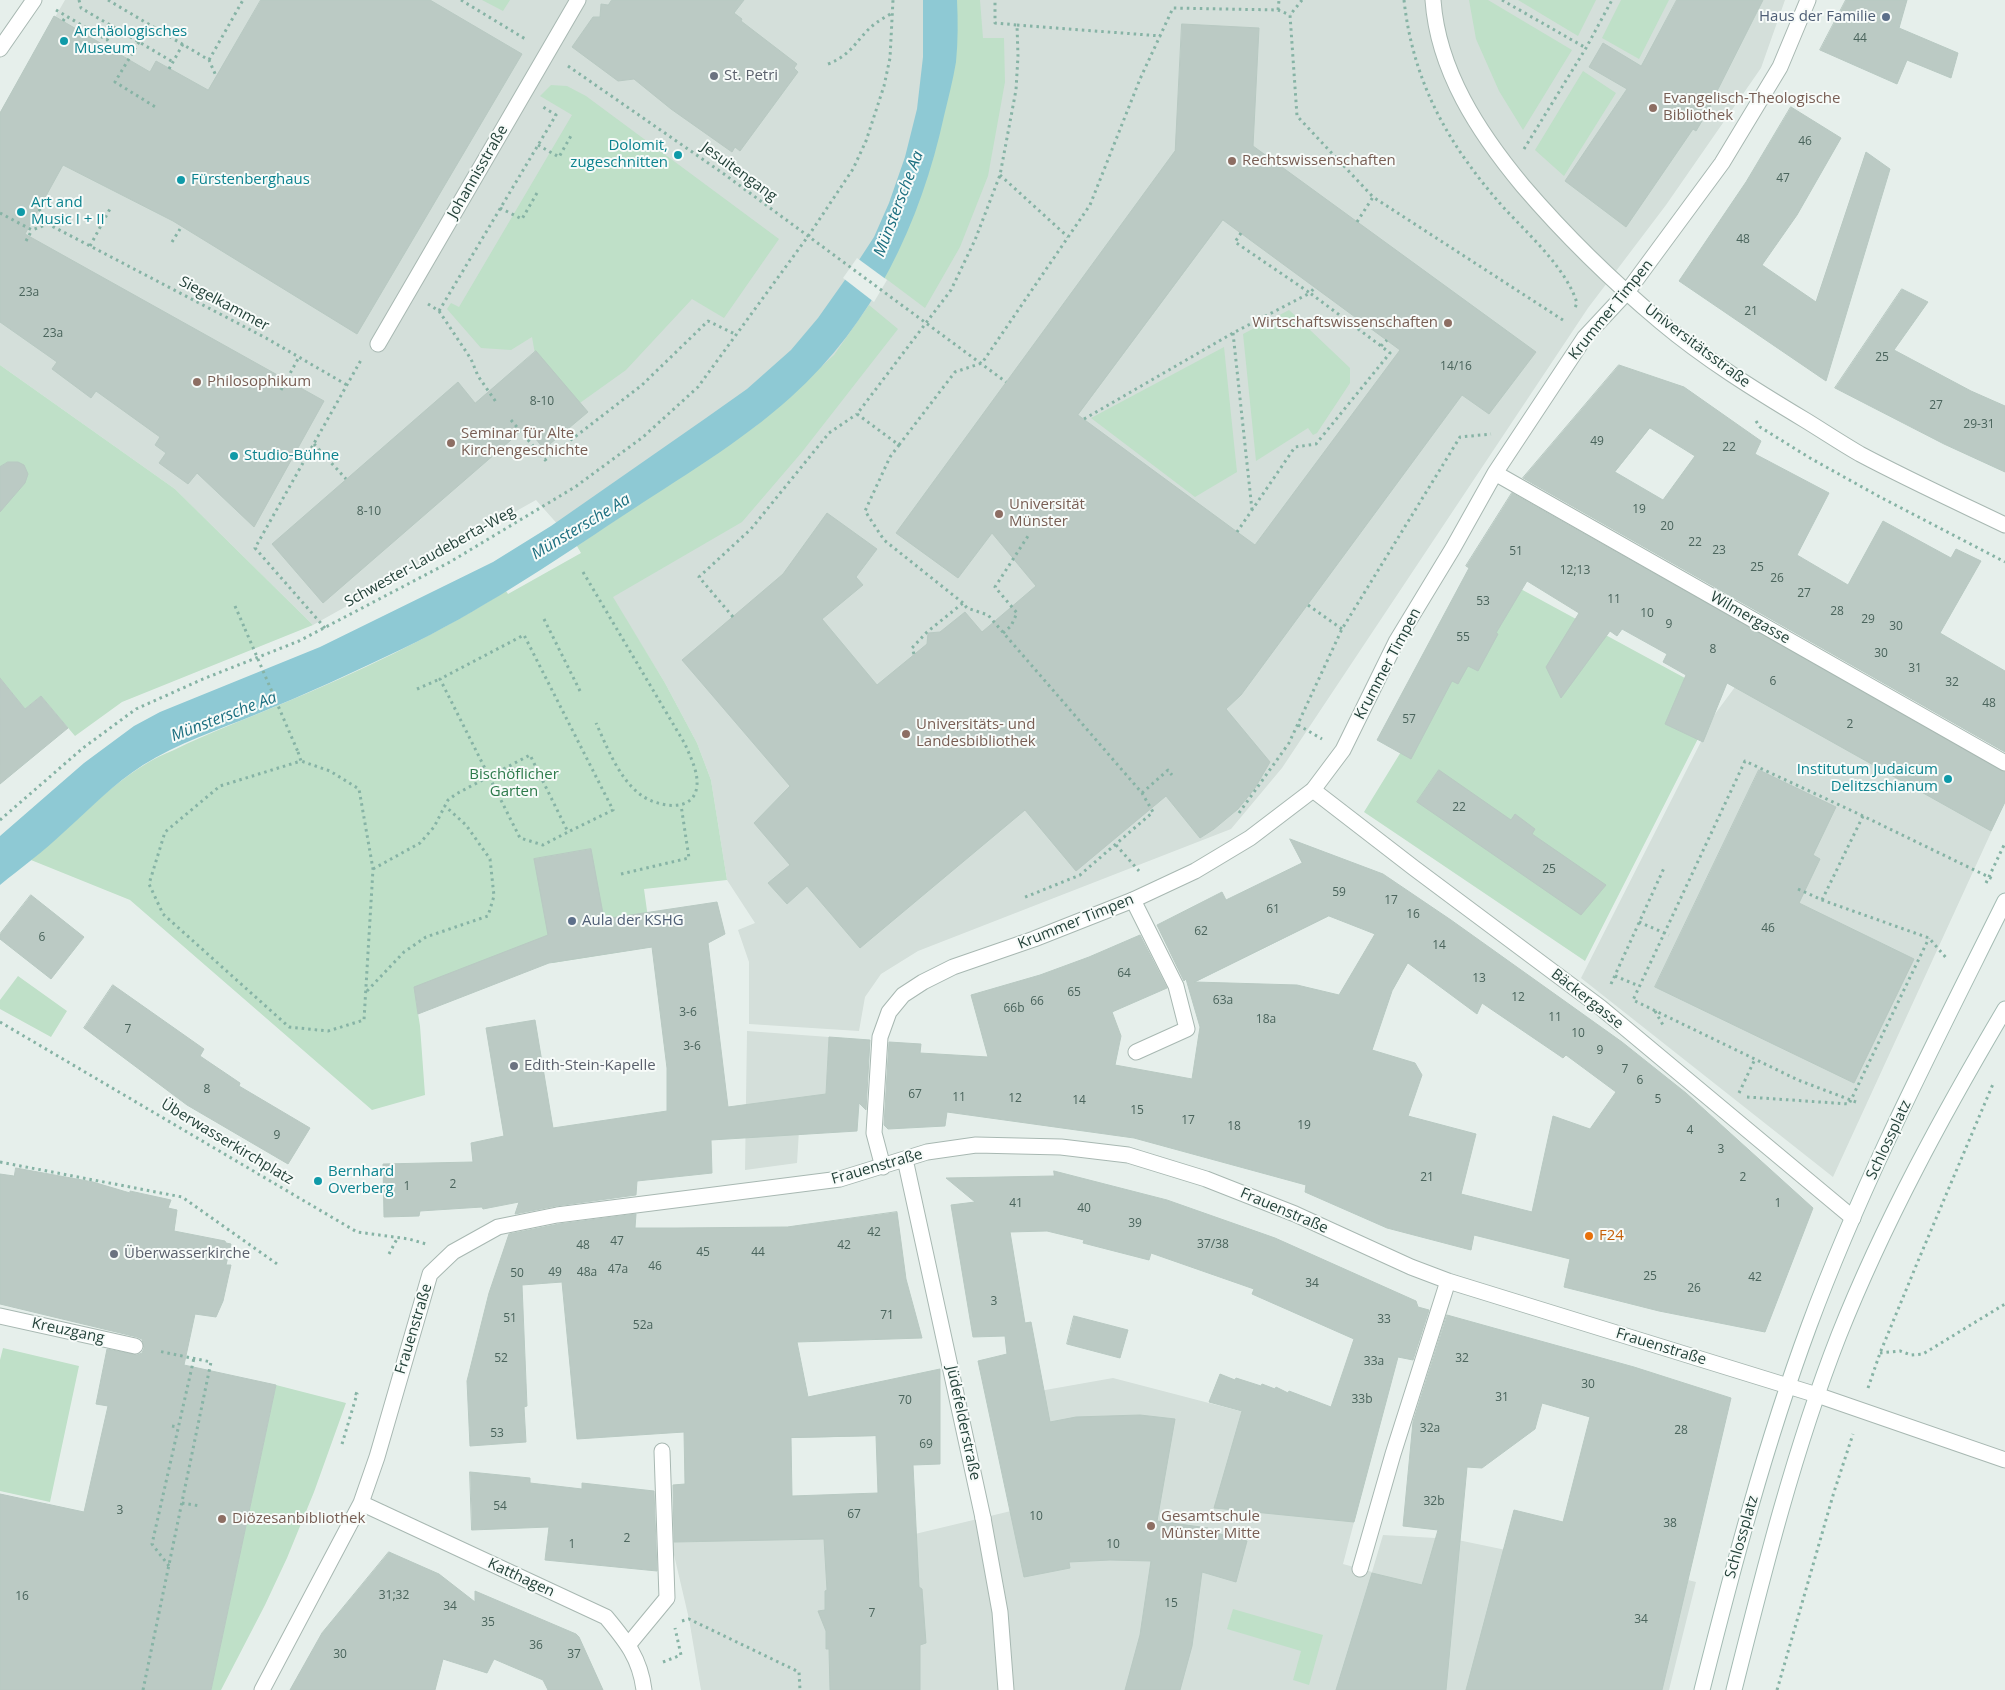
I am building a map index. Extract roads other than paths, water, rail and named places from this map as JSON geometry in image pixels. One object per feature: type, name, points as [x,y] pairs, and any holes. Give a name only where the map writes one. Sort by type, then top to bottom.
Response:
[{"type":"street","points":[[0,49],[34,0]]},
{"type":"street","name":"Johannisstraße","points":[[372,348],[408,292],[578,0]]},
{"type":"street","name":"Universitätsstraße","points":[[1433,0],[1443,51],[1460,93],[1476,123],[1511,171],[1552,220],[1627,292],[1662,323],[1731,374],[1773,401],[1860,454],[2005,525]]},
{"type":"street","name":"Krummer Timpen","points":[[883,1167],[874,1133],[880,1037],[889,1012],[903,995],[922,982],[953,967],[1034,940],[1133,900],[1194,871],[1250,838],[1313,790],[1343,750],[1396,642],[1453,548],[1495,473],[1585,337],[1627,292],[1722,164],[1780,67],[1808,0]]},
{"type":"street","name":"Wilmergasse","points":[[1495,473],[2005,763]]},
{"type":"street","name":"Bäckergasse","points":[[1313,790],[1600,1008],[1853,1218]]},
{"type":"street","points":[[1133,900],[1176,986],[1187,1029],[1136,1052]]},
{"type":"street","name":"Schlossplatz","points":[[1702,1690],[1748,1514],[1788,1386],[1815,1309],[1853,1218],[2005,900]]},
{"type":"street","name":"Schlossplatz","points":[[1734,1690],[1777,1524],[1817,1395],[1850,1308],[1890,1220],[1958,1090],[2005,1009]]},
{"type":"street","name":"Frauenstraße","points":[[360,1503],[377,1457],[430,1274],[453,1252],[498,1227],[557,1216],[840,1179],[928,1152],[976,1145],[1061,1147],[1128,1155],[1206,1179],[1295,1214],[1411,1267],[1448,1281],[1788,1386]]},
{"type":"street","name":"Jüdefelderstraße","points":[[905,1158],[983,1518],[1000,1612],[1006,1690]]},
{"type":"street","points":[[1360,1569],[1393,1454],[1448,1281]]},
{"type":"street","name":"Kreuzgang","points":[[0,1316],[135,1346]]},
{"type":"street","points":[[1788,1386],[1861,1409],[2005,1460]]},
{"type":"street","points":[[628,1644],[667,1598],[662,1451]]},
{"type":"street","points":[[262,1690],[360,1503]]},
{"type":"street","name":"Katthagen","points":[[360,1503],[606,1617],[628,1644],[641,1672],[644,1690]]},
{"type":"water","name":"Münstersche Aa","points":[[923,0],[957,0],[958,31],[956,62],[952,83],[934,156],[922,194],[890,269],[869,304],[846,337],[820,368],[791,397],[751,430],[708,460],[541,570],[431,635],[348,674],[184,744],[143,765],[112,788],[49,846],[0,885],[0,836],[84,763],[134,726],[160,712],[320,647],[493,562],[551,526],[747,389],[791,350],[818,318],[859,260],[874,237],[889,203],[905,157],[917,109],[923,57]]},
{"type":"place","name":"Haus der Familie","points":[[1886,17]]},
{"type":"place","name":"Archäologisches Museum","points":[[64,41]]},
{"type":"place","name":"St. Petri","points":[[714,76]]},
{"type":"place","name":"Evangelisch-Theologische Bibliothek","points":[[1653,108]]},
{"type":"place","name":"Dolomit, zugeschnitten","points":[[678,155]]},
{"type":"place","name":"Rechtswissenschaften","points":[[1232,161]]},
{"type":"place","name":"Fürstenberghaus","points":[[181,180]]},
{"type":"place","name":"Art and Music I + II","points":[[21,212]]},
{"type":"place","name":"Wirtschaftswissenschaften","points":[[1448,323]]},
{"type":"place","name":"Philosophikum","points":[[197,382]]},
{"type":"place","name":"Seminar für Alte Kirchengeschichte","points":[[451,443]]},
{"type":"place","name":"Studio-Bühne","points":[[234,456]]},
{"type":"place","name":"Universität Münster","points":[[999,514]]},
{"type":"place","name":"Universitäts- und Landesbibliothek","points":[[906,734]]},
{"type":"place","name":"Institutum Judaicum Delitzschianum","points":[[1948,779]]},
{"type":"place","name":"Aula der KSHG","points":[[572,921]]},
{"type":"place","name":"Edith-Stein-Kapelle","points":[[514,1066]]},
{"type":"place","name":"Bernhard Overberg","points":[[318,1181]]},
{"type":"place","name":"F24","points":[[1589,1236]]},
{"type":"place","name":"Überwasserkirche","points":[[114,1254]]},
{"type":"place","name":"Diözesanbibliothek","points":[[222,1519]]},
{"type":"place","name":"Gesamtschule Münster Mitte","points":[[1151,1526]]},
{"type":"park label","name":"Bischöflicher Garten","points":[[514,784]]}]
